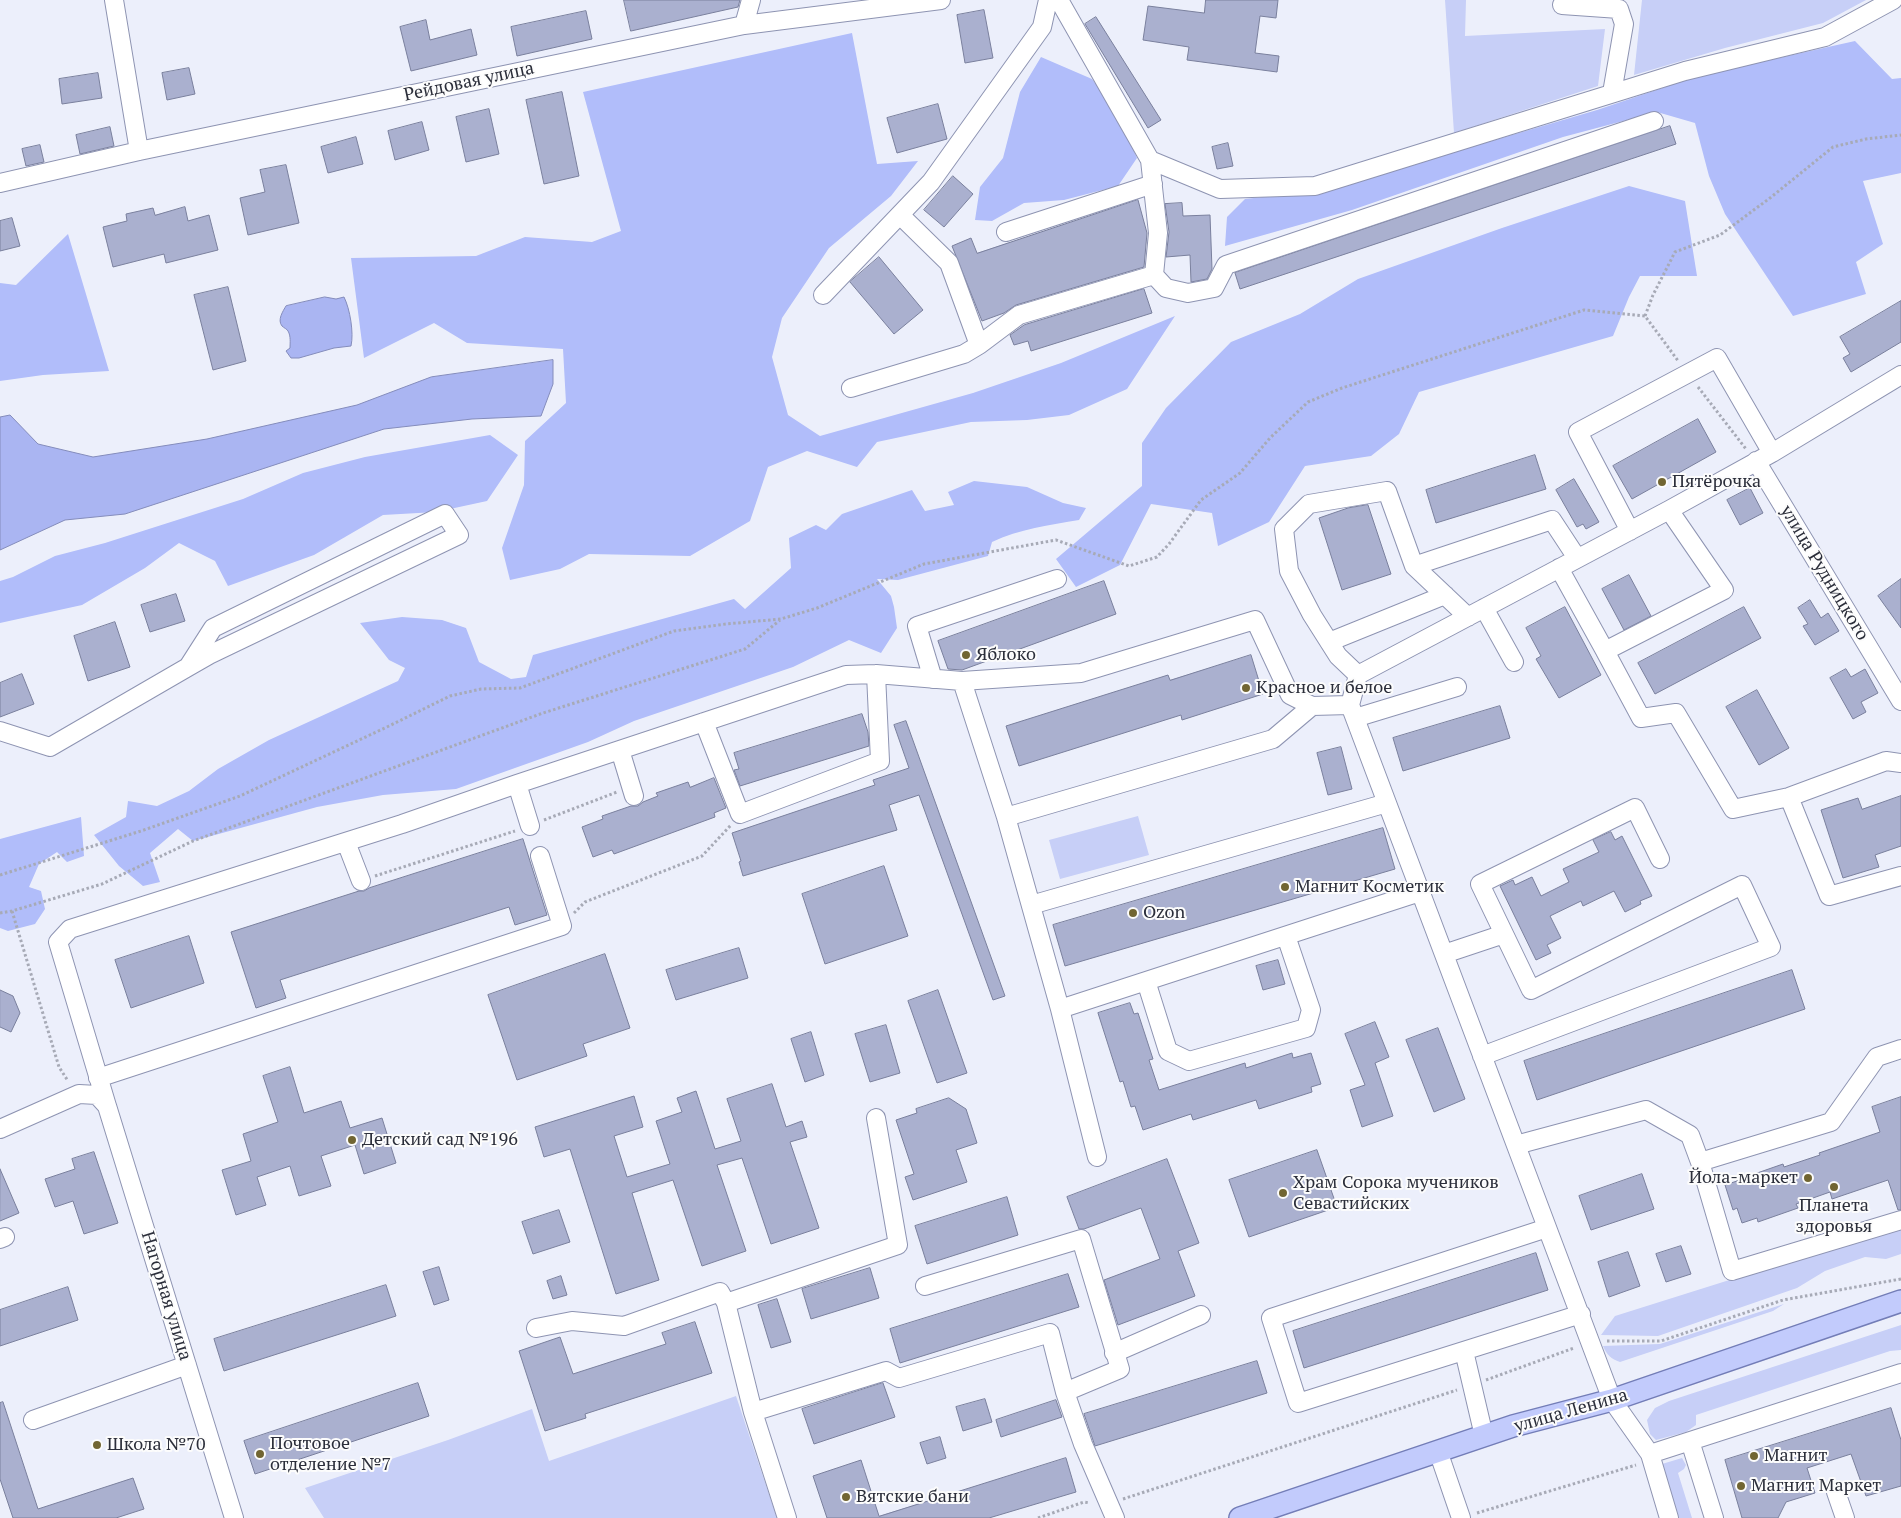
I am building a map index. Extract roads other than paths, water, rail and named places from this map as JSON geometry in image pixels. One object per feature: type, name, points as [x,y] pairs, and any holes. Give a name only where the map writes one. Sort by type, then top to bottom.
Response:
[{"type":"main road","name":"улица Ленина","points":[[1240,1518],[1513,1426],[1612,1400],[1901,1301]]},
{"type":"street","points":[[114,0],[139,151]]},
{"type":"street","points":[[744,25],[751,0]]},
{"type":"street","name":"Рейдовая улица","points":[[0,183],[139,151],[744,25],[941,0]]},
{"type":"street","points":[[823,295],[931,182],[1042,27],[1048,0]]},
{"type":"street","points":[[1059,0],[1150,160],[1158,233],[1154,276]]},
{"type":"street","points":[[1150,160],[1220,189],[1315,186],[1685,70],[1825,37],[1893,0]]},
{"type":"street","points":[[1562,5],[1619,9],[1624,24],[1612,93]]},
{"type":"street","points":[[1154,276],[1166,288],[1188,293],[1214,288],[1226,265],[1654,120]]},
{"type":"street","points":[[1006,232],[1153,184]]},
{"type":"street","points":[[900,214],[949,263],[980,345]]},
{"type":"street","points":[[851,388],[964,354],[980,345],[1019,315],[1154,276]]},
{"type":"street","points":[[1630,531],[1578,432],[1717,358],[1772,453]]},
{"type":"street","points":[[1358,675],[1669,510],[1772,453],[1901,375]]},
{"type":"street","name":"улица Рудницкого","points":[[1756,461],[1901,701]]},
{"type":"street","points":[[1358,675],[1338,656],[1312,615],[1289,571],[1284,529],[1309,504],[1388,491],[1414,566],[1468,616]]},
{"type":"street","points":[[1605,651],[1724,590],[1669,510]]},
{"type":"street","points":[[0,731],[50,747],[209,655],[459,535],[445,514],[436,518],[212,628],[188,667]]},
{"type":"street","points":[[1414,566],[1552,520],[1578,558]]},
{"type":"street","points":[[1559,568],[1641,718],[1676,713],[1734,809],[1789,797],[1886,761],[1901,763]]},
{"type":"street","points":[[933,679],[917,626],[1057,579]]},
{"type":"street","points":[[1329,642],[1445,595]]},
{"type":"street","points":[[1484,608],[1514,662]]},
{"type":"street","points":[[361,880],[346,842],[846,675],[876,674],[962,682],[1080,673],[1255,620],[1290,695],[1312,706],[1352,711],[1457,687]]},
{"type":"street","points":[[704,722],[740,814],[880,761],[876,674]]},
{"type":"street","points":[[1358,675],[1352,711],[1612,1400],[1651,1457],[1669,1518]]},
{"type":"street","points":[[962,682],[1006,817],[1060,1009],[1097,1157]]},
{"type":"street","points":[[1006,817],[1273,739],[1312,706]]},
{"type":"street","points":[[620,750],[632,791]]},
{"type":"street","points":[[517,784],[530,826]]},
{"type":"street","points":[[1789,797],[1829,896],[1901,876]]},
{"type":"street","points":[[1031,905],[1387,803]]},
{"type":"street","points":[[1482,1056],[1771,947],[1742,885],[1531,990],[1480,884],[1635,808],[1660,859]]},
{"type":"street","name":"Нагорная улица","points":[[234,1518],[58,942],[70,929],[346,842]]},
{"type":"street","points":[[98,1078],[562,926],[540,856]]},
{"type":"street","points":[[1060,1009],[1420,892]]},
{"type":"street","points":[[1444,954],[1504,934]]},
{"type":"street","points":[[1146,982],[1168,1051],[1189,1061],[1306,1028],[1312,1010],[1286,936]]},
{"type":"street","points":[[1700,1162],[1831,1122],[1877,1057],[1901,1049]]},
{"type":"street","points":[[0,1129],[74,1088],[96,1095],[107,1106]]},
{"type":"street","points":[[1516,1145],[1646,1110],[1690,1135],[1700,1162],[1732,1271],[1901,1220]]},
{"type":"street","points":[[726,1303],[898,1245],[876,1118]]},
{"type":"street","points":[[1547,1228],[1271,1318],[1298,1402],[1581,1314]]},
{"type":"street","points":[[925,1286],[1081,1239],[1120,1369],[1065,1392]]},
{"type":"street","points":[[536,1328],[572,1321],[624,1326],[720,1292],[726,1303],[753,1412],[787,1518]]},
{"type":"street","points":[[1114,1353],[1201,1315]]},
{"type":"street","points":[[753,1412],[886,1371],[899,1378],[1050,1332],[1065,1392],[1083,1444],[1112,1511]]},
{"type":"street","points":[[1464,1351],[1484,1436]]},
{"type":"street","points":[[33,1420],[187,1365]]},
{"type":"street","points":[[1651,1457],[1690,1442],[1901,1374]]},
{"type":"street","points":[[1690,1442],[1714,1518]]},
{"type":"street","points":[[1438,1452],[1466,1517]]},
{"type":"street","points":[[1836,1492],[1845,1518]]},
{"type":"place","name":"Пятёрочка","points":[[1662,482]]},
{"type":"place","name":"Яблоко","points":[[966,655]]},
{"type":"place","name":"Красное и белое","points":[[1246,688]]},
{"type":"place","name":"Магнит Косметик","points":[[1285,887]]},
{"type":"place","name":"Ozon","points":[[1133,913]]},
{"type":"place","name":"Детский сад №196","points":[[352,1140]]},
{"type":"place","name":"Йола-маркет","points":[[1808,1178]]},
{"type":"place","name":"Планета здоровья","points":[[1834,1187]]},
{"type":"place","name":"Храм Сорока мучеников Севастийских","points":[[1283,1193]]},
{"type":"place","name":"Школа №70","points":[[97,1445]]},
{"type":"place","name":"Почтовое отделение №7","points":[[260,1454]]},
{"type":"place","name":"Магнит","points":[[1754,1456]]},
{"type":"place","name":"Магнит Маркет","points":[[1741,1486]]},
{"type":"place","name":"Вятские бани","points":[[846,1497]]}]
